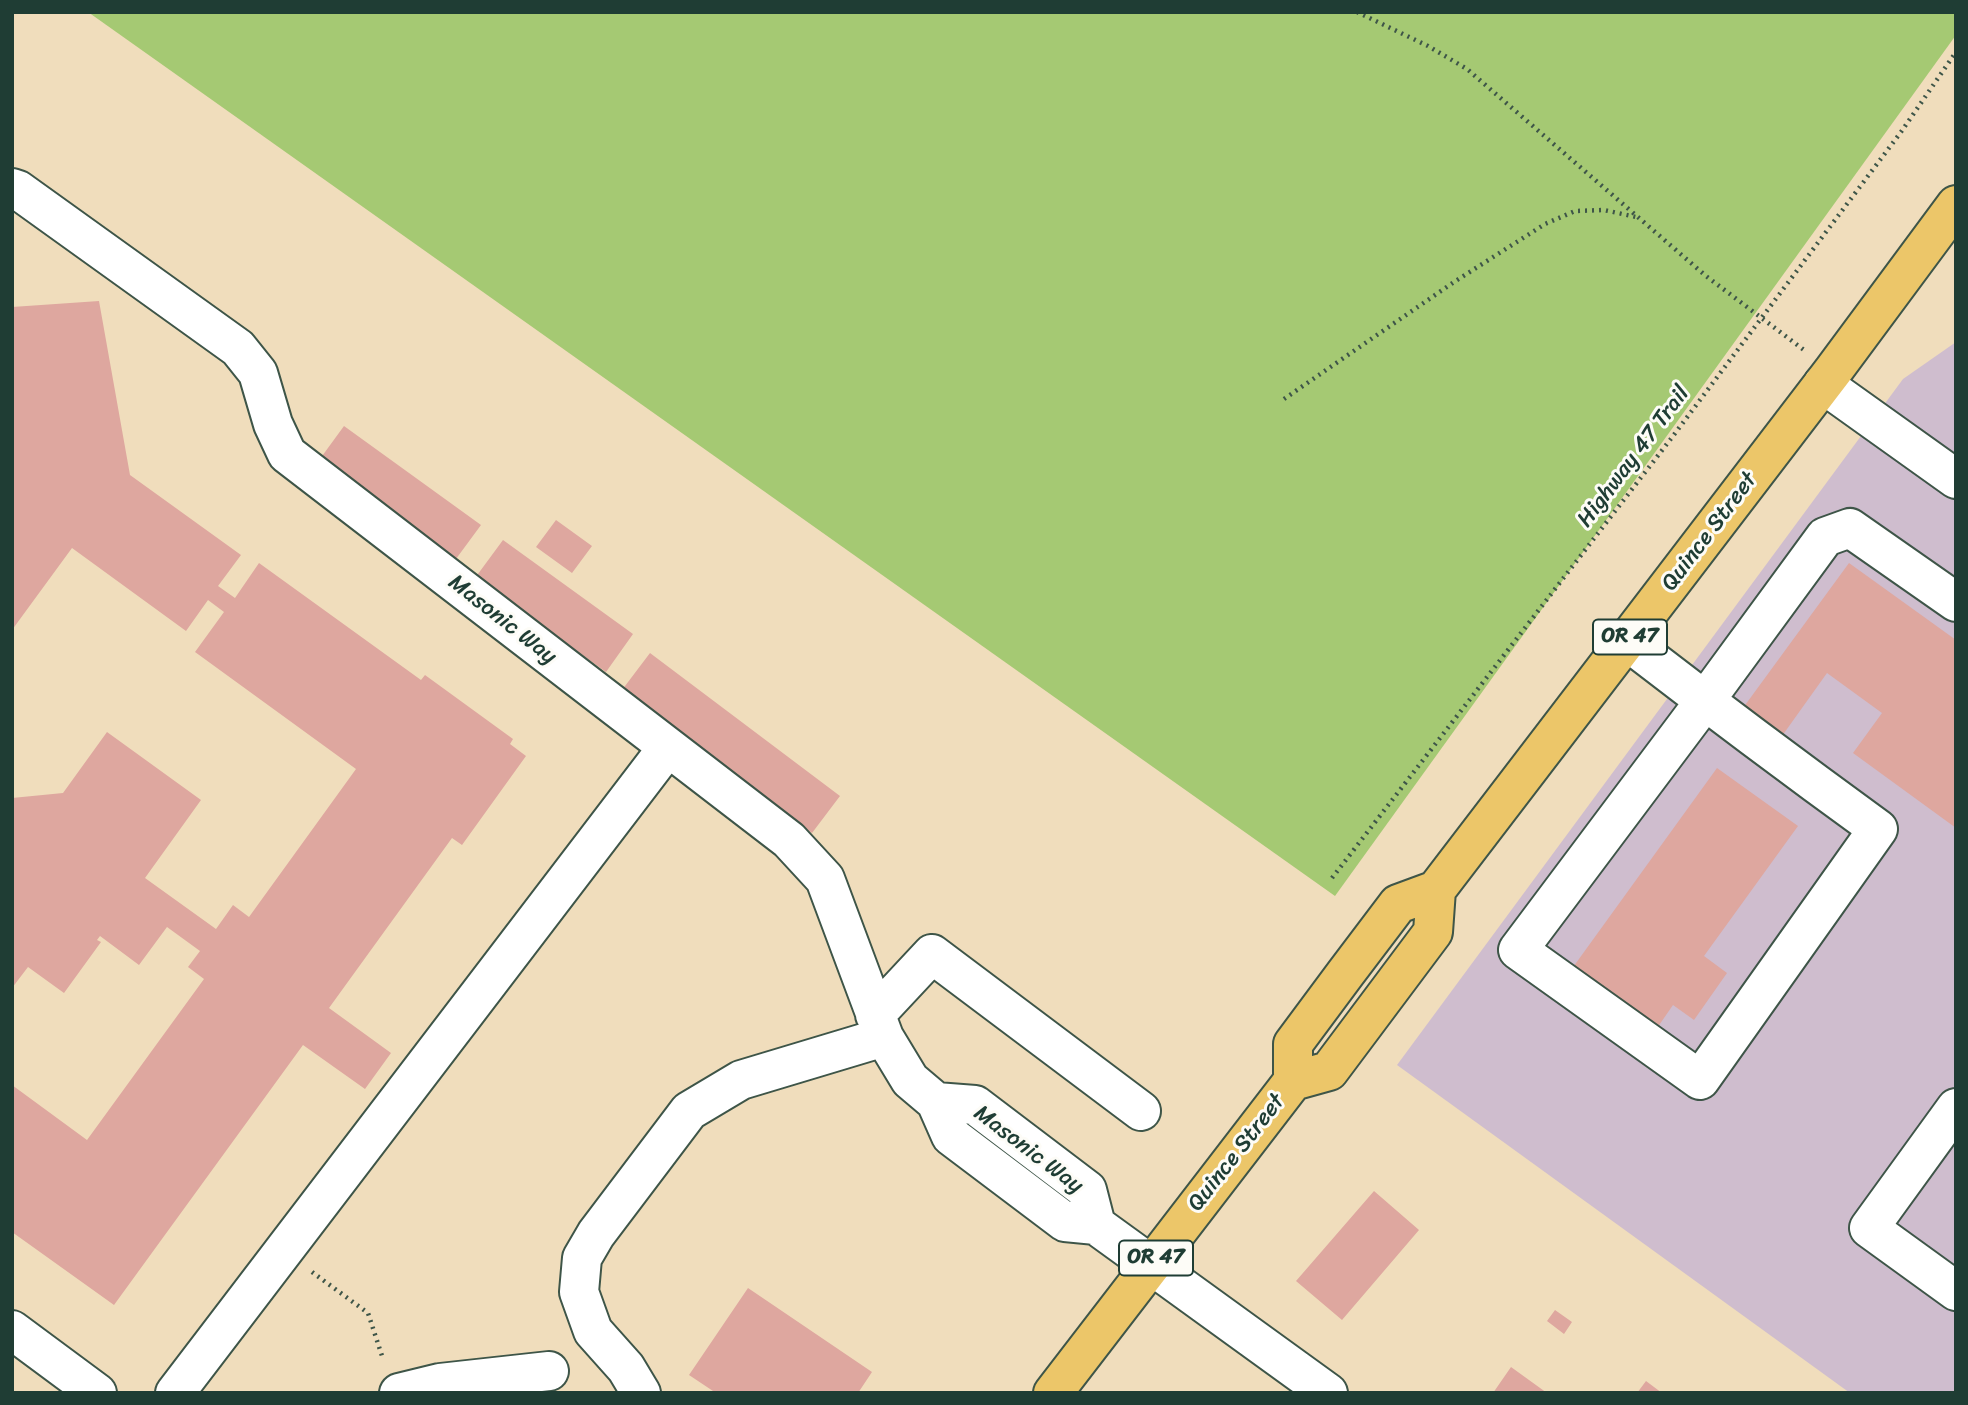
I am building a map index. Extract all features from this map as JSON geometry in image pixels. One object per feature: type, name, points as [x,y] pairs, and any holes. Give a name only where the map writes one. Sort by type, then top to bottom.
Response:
[{"type":"highway","name":"Quince Street","points":[[1053,1393],[1293,1081],[1329,1071],[1433,932],[1436,890],[1956,205]]},
{"type":"street","name":"Masonic Way","points":[[12,188],[238,348],[258,373],[273,424],[287,454],[789,840],[825,879],[880,1026],[911,1080],[936,1102],[951,1136],[1065,1222],[1096,1225],[1328,1393]]},
{"type":"street","points":[[1828,377],[1956,479]]},
{"type":"street","points":[[1627,641],[1704,702],[1878,829],[1700,1080],[1518,950],[1704,702],[1825,537],[1850,528],[1956,602]]},
{"type":"street","points":[[175,1393],[668,747]]},
{"type":"street","points":[[641,1393],[626,1368],[593,1331],[579,1292],[582,1258],[596,1234],[689,1111],[741,1080],[880,1026],[932,954],[1141,1111]]},
{"type":"street","points":[[1951,1277],[1869,1228],[1956,1108]]},
{"type":"street","points":[[12,1330],[97,1393]]},
{"type":"street","points":[[393,1381],[440,1383],[549,1371]]},
{"type":"path","points":[[1357,12],[1428,46],[1467,69],[1706,276],[1828,377]]},
{"type":"path","name":"Highway 47 Trail","points":[[1332,878],[1576,563],[1901,132],[1956,52]]},
{"type":"path","points":[[1284,398],[1454,282],[1545,224],[1574,211],[1604,211],[1639,218]]},
{"type":"path","points":[[283,1251],[368,1313],[393,1381]]},
{"type":"shaded area","points":[[1956,342],[1956,1393],[1850,1393],[1397,1065],[1903,379]]},
{"type":"green space","points":[[88,12],[1956,12],[1956,35],[1335,896]]},
{"type":"building","points":[[99,301],[130,475],[241,555],[218,586],[235,598],[259,563],[421,680],[425,675],[513,739],[510,744],[526,756],[462,845],[452,838],[329,1008],[391,1053],[365,1089],[303,1045],[114,1305],[12,1232],[12,1085],[87,1140],[204,979],[188,967],[200,951],[167,927],[139,965],[100,936],[97,940],[101,942],[64,993],[28,967],[12,988],[12,798],[63,793],[107,732],[201,800],[145,878],[216,929],[233,905],[249,917],[356,769],[195,652],[224,612],[208,600],[186,631],[72,548],[12,630],[12,307]]},
{"type":"building","points":[[344,426],[481,525],[453,563],[317,463]]},
{"type":"building","points":[[556,520],[592,546],[572,573],[536,547]]},
{"type":"building","points":[[503,540],[633,634],[606,672],[475,578]]},
{"type":"building","points":[[1849,563],[1956,640],[1956,828],[1853,753],[1882,713],[1827,673],[1782,736],[1743,708]]},
{"type":"building","points":[[650,653],[840,796],[812,833],[622,690]]},
{"type":"building","points":[[1717,768],[1798,826],[1704,956],[1727,973],[1694,1020],[1673,1005],[1655,1031],[1571,970]]},
{"type":"building","points":[[1374,1191],[1419,1230],[1342,1320],[1296,1281]]},
{"type":"building","points":[[748,1288],[872,1372],[858,1393],[716,1393],[689,1375]]},
{"type":"building","points":[[1555,1310],[1572,1322],[1564,1334],[1547,1321]]},
{"type":"building","points":[[1511,1367],[1547,1393],[1493,1393]]},
{"type":"building","points":[[1646,1381],[1662,1393],[1637,1393]]}]
